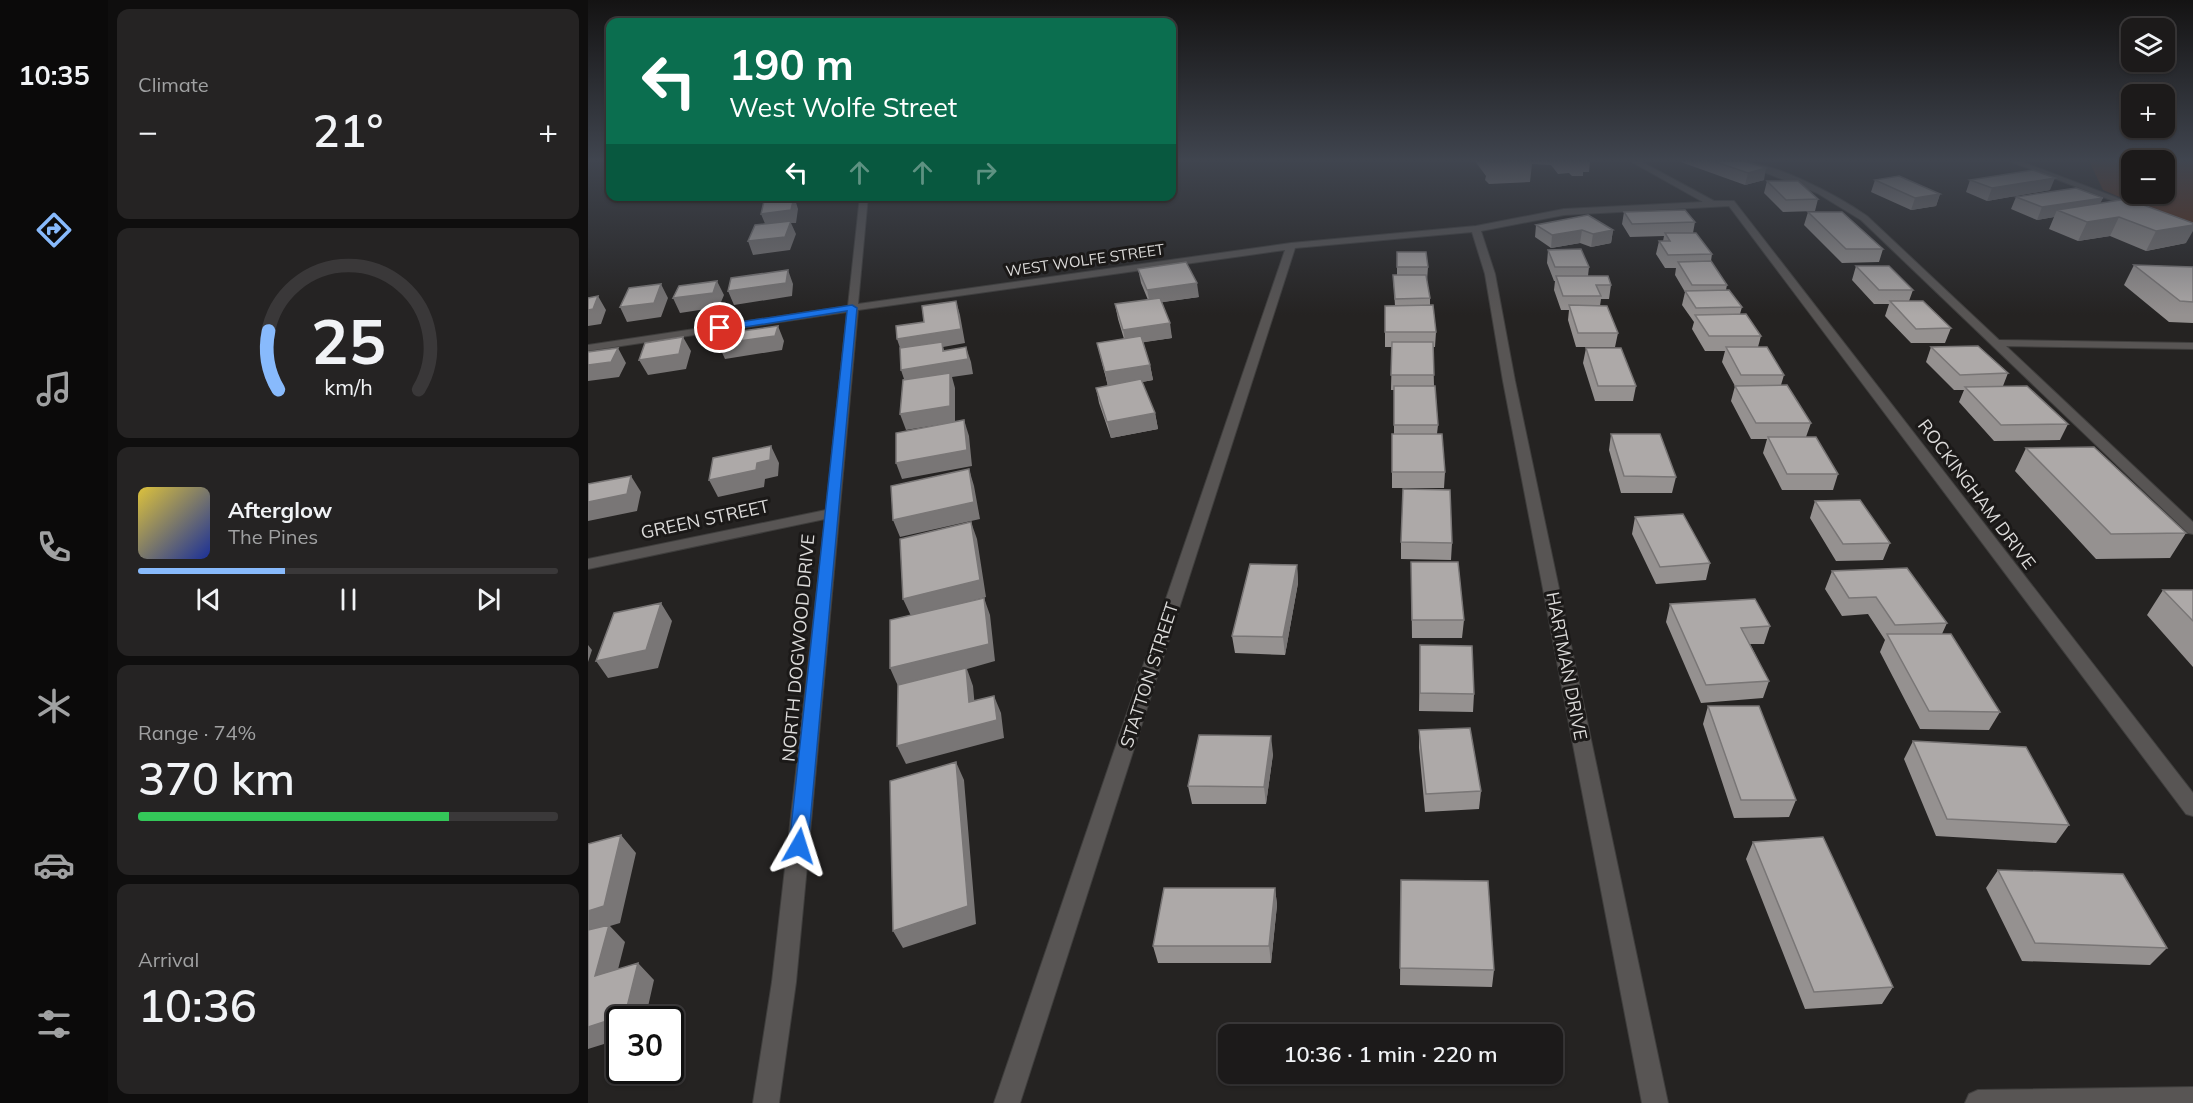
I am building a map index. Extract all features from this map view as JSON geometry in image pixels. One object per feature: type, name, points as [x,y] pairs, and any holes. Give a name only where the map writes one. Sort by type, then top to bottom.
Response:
[{"type":"street","name":"NORTH DOGWOOD DRIVE","points":[[766,1103],[783,993],[862,212]]},
{"type":"street","name":"WEST WOLFE STREET","points":[[588,348],[1291,246],[1476,229],[1562,212]]},
{"type":"street","name":"ROCKINGHAM DRIVE","points":[[1738,212],[2193,808]]},
{"type":"street","points":[[1857,212],[2193,530]]},
{"type":"street","name":"HARTMAN DRIVE","points":[[1476,229],[1490,274],[1514,404],[1655,1103]]},
{"type":"street","name":"STATTON STREET","points":[[1007,1103],[1291,246]]},
{"type":"street","points":[[1996,343],[2193,346]]},
{"type":"street","name":"GREEN STREET","points":[[588,564],[831,513]]},
{"type":"street","points":[[1978,1103],[2193,1100]]},
{"type":"shaded area","points":[[2156,212],[2193,212],[2193,228]]},
{"type":"building","points":[[1624,212],[1687,212],[1695,222],[1632,224]]},
{"type":"building","points":[[1808,212],[1843,212],[1883,249],[1846,249]]},
{"type":"building","points":[[2063,212],[2164,212],[2193,223],[2193,225],[2156,231],[2119,217],[2087,222]]},
{"type":"building","points":[[1588,215],[1613,230],[1593,234],[1582,230],[1552,235],[1536,225]]},
{"type":"building","points":[[791,221],[785,237],[748,241],[755,225]]},
{"type":"building","points":[[1665,233],[1696,233],[1712,254],[1668,255],[1659,241],[1670,241]]},
{"type":"building","points":[[1581,249],[1589,267],[1555,267],[1548,250]]},
{"type":"building","points":[[1397,252],[1426,252],[1428,267],[1397,267]]},
{"type":"building","points":[[1711,261],[1727,285],[1692,285],[1678,262]]},
{"type":"building","points":[[1186,262],[1197,283],[1147,290],[1138,269]]},
{"type":"building","points":[[2134,265],[2193,267],[2193,302],[2180,301]]},
{"type":"building","points":[[1856,266],[1889,266],[1913,290],[1879,290]]},
{"type":"building","points":[[788,270],[786,283],[728,291],[731,278]]},
{"type":"building","points":[[1393,275],[1426,275],[1430,298],[1395,299]]},
{"type":"building","points":[[1556,276],[1608,276],[1611,285],[1596,285],[1601,296],[1563,296]]},
{"type":"building","points":[[717,281],[713,293],[673,298],[679,286]]},
{"type":"building","points":[[661,284],[654,303],[620,307],[629,288]]},
{"type":"building","points":[[1729,290],[1742,307],[1696,308],[1685,291]]},
{"type":"building","points":[[598,296],[593,309],[588,310],[588,298]]},
{"type":"building","points":[[1160,298],[1170,323],[1123,330],[1115,304]]},
{"type":"building","points":[[956,301],[961,329],[897,339],[896,326],[924,322],[922,306]]},
{"type":"building","points":[[1890,301],[1923,301],[1951,328],[1916,329]]},
{"type":"building","points":[[1433,305],[1436,332],[1385,332],[1385,306]]},
{"type":"building","points":[[1569,305],[1607,306],[1618,333],[1578,333]]},
{"type":"building","points":[[1746,314],[1761,336],[1709,336],[1695,315]]},
{"type":"building","points":[[778,326],[775,336],[718,344],[721,334]]},
{"type":"building","points":[[1141,336],[1150,365],[1105,372],[1097,343]]},
{"type":"building","points":[[683,337],[679,354],[639,360],[645,343]]},
{"type":"building","points":[[942,342],[943,351],[966,347],[968,359],[901,370],[900,348]]},
{"type":"building","points":[[1392,342],[1433,342],[1434,375],[1391,375]]},
{"type":"building","points":[[1978,346],[2008,373],[1960,375],[1931,347]]},
{"type":"building","points":[[1726,347],[1767,347],[1784,375],[1741,375]]},
{"type":"building","points":[[618,348],[611,362],[588,365],[588,352]]},
{"type":"building","points":[[1586,348],[1621,348],[1636,386],[1598,386]]},
{"type":"building","points":[[950,373],[950,406],[900,414],[903,380]]},
{"type":"building","points":[[1141,379],[1155,413],[1107,422],[1096,388]]},
{"type":"building","points":[[1787,385],[1811,423],[1756,423],[1735,386]]},
{"type":"building","points":[[1394,386],[1435,386],[1438,425],[1394,425]]},
{"type":"building","points":[[2027,386],[2068,424],[2001,425],[1965,387]]},
{"type":"building","points":[[964,420],[967,450],[896,463],[896,433]]},
{"type":"building","points":[[1392,434],[1442,434],[1445,472],[1392,472]]},
{"type":"building","points":[[1611,434],[1660,434],[1676,477],[1624,476]]},
{"type":"building","points":[[1768,437],[1816,437],[1838,474],[1787,474]]},
{"type":"building","points":[[771,446],[770,460],[757,463],[756,470],[709,480],[713,458]]},
{"type":"building","points":[[2094,447],[2186,533],[2111,534],[2026,448]]},
{"type":"building","points":[[969,469],[974,502],[893,520],[891,486]]},
{"type":"building","points":[[631,476],[627,494],[588,502],[588,484]]},
{"type":"building","points":[[1403,489],[1450,490],[1452,543],[1401,542]]},
{"type":"building","points":[[1860,500],[1890,543],[1843,544],[1815,501]]},
{"type":"building","points":[[1683,514],[1710,563],[1660,567],[1635,517]]},
{"type":"building","points":[[971,522],[980,580],[903,599],[900,539]]},
{"type":"building","points":[[1411,562],[1458,562],[1464,620],[1412,620]]},
{"type":"building","points":[[1250,564],[1297,565],[1283,637],[1232,636]]},
{"type":"building","points":[[1907,568],[1947,623],[1895,625],[1876,597],[1849,598],[1832,571]]},
{"type":"building","points":[[2163,590],[2193,590],[2193,621]]},
{"type":"building","points":[[984,598],[989,644],[890,668],[890,620]]},
{"type":"building","points":[[1755,599],[1770,626],[1741,628],[1769,681],[1706,685],[1670,604]]},
{"type":"building","points":[[661,603],[646,650],[596,661],[614,613]]},
{"type":"building","points":[[1887,634],[1951,634],[2000,712],[1929,711]]},
{"type":"building","points":[[1420,645],[1472,646],[1474,694],[1420,693]]},
{"type":"building","points":[[966,668],[969,702],[994,696],[997,720],[897,746],[898,685]]},
{"type":"building","points":[[1708,706],[1759,706],[1796,800],[1741,800]]},
{"type":"building","points":[[1470,728],[1481,791],[1426,794],[1419,730]]},
{"type":"building","points":[[1199,735],[1271,736],[1264,787],[1188,786]]},
{"type":"building","points":[[1913,741],[2026,747],[2069,825],[1947,819]]},
{"type":"building","points":[[956,762],[968,906],[893,931],[890,781]]},
{"type":"building","points":[[621,835],[604,906],[588,911],[588,844]]},
{"type":"building","points":[[1823,837],[1893,987],[1814,992],[1753,842]]},
{"type":"building","points":[[1998,870],[2123,874],[2167,948],[2035,943]]},
{"type":"building","points":[[1401,880],[1488,881],[1494,970],[1400,968]]},
{"type":"building","points":[[1164,888],[1275,888],[1269,946],[1153,946]]},
{"type":"building","points":[[609,925],[595,976],[638,963],[627,1006],[606,1006],[606,1021],[588,1027],[588,930]]},
{"type":"route","points":[[720,328],[852,308],[799,846]]}]
